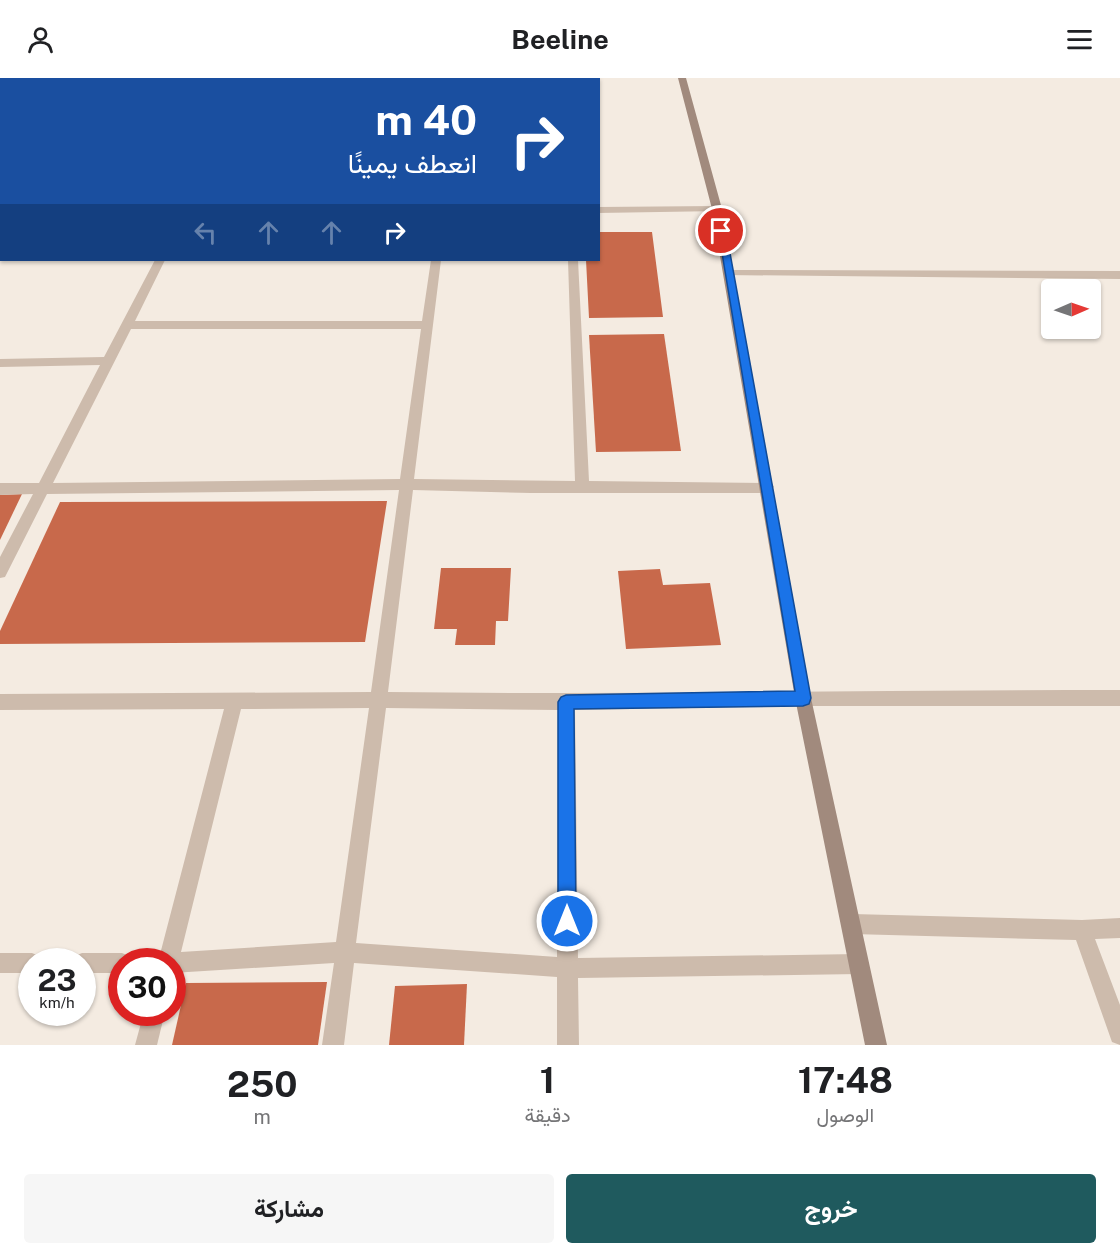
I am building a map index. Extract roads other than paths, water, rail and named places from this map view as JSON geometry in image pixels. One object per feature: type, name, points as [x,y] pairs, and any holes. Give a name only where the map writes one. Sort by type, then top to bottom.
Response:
[{"type":"street","points":[[682,78],[717,209],[803,698],[876,1045]]},
{"type":"street","points":[[600,210],[717,209]]},
{"type":"street","points":[[0,572],[159,261]]},
{"type":"street","points":[[333,1045],[436,261]]},
{"type":"street","points":[[573,261],[582,488]]},
{"type":"street","points":[[729,273],[1120,275]]},
{"type":"street","points":[[126,325],[427,325]]},
{"type":"street","points":[[0,363],[108,361]]},
{"type":"street","points":[[0,489],[407,484],[582,488],[767,487]]},
{"type":"street","points":[[0,702],[378,700],[566,702],[803,698],[1120,698]]},
{"type":"street","points":[[173,948],[235,700]]},
{"type":"street","points":[[566,702],[568,1045]]},
{"type":"street","points":[[852,924],[1082,930],[1120,928]]},
{"type":"street","points":[[1082,930],[1120,1034]]},
{"type":"street","points":[[186,961],[345,952],[568,968],[859,964]]},
{"type":"street","points":[[0,963],[18,963]]},
{"type":"street","points":[[147,1045],[152,1026]]}]
